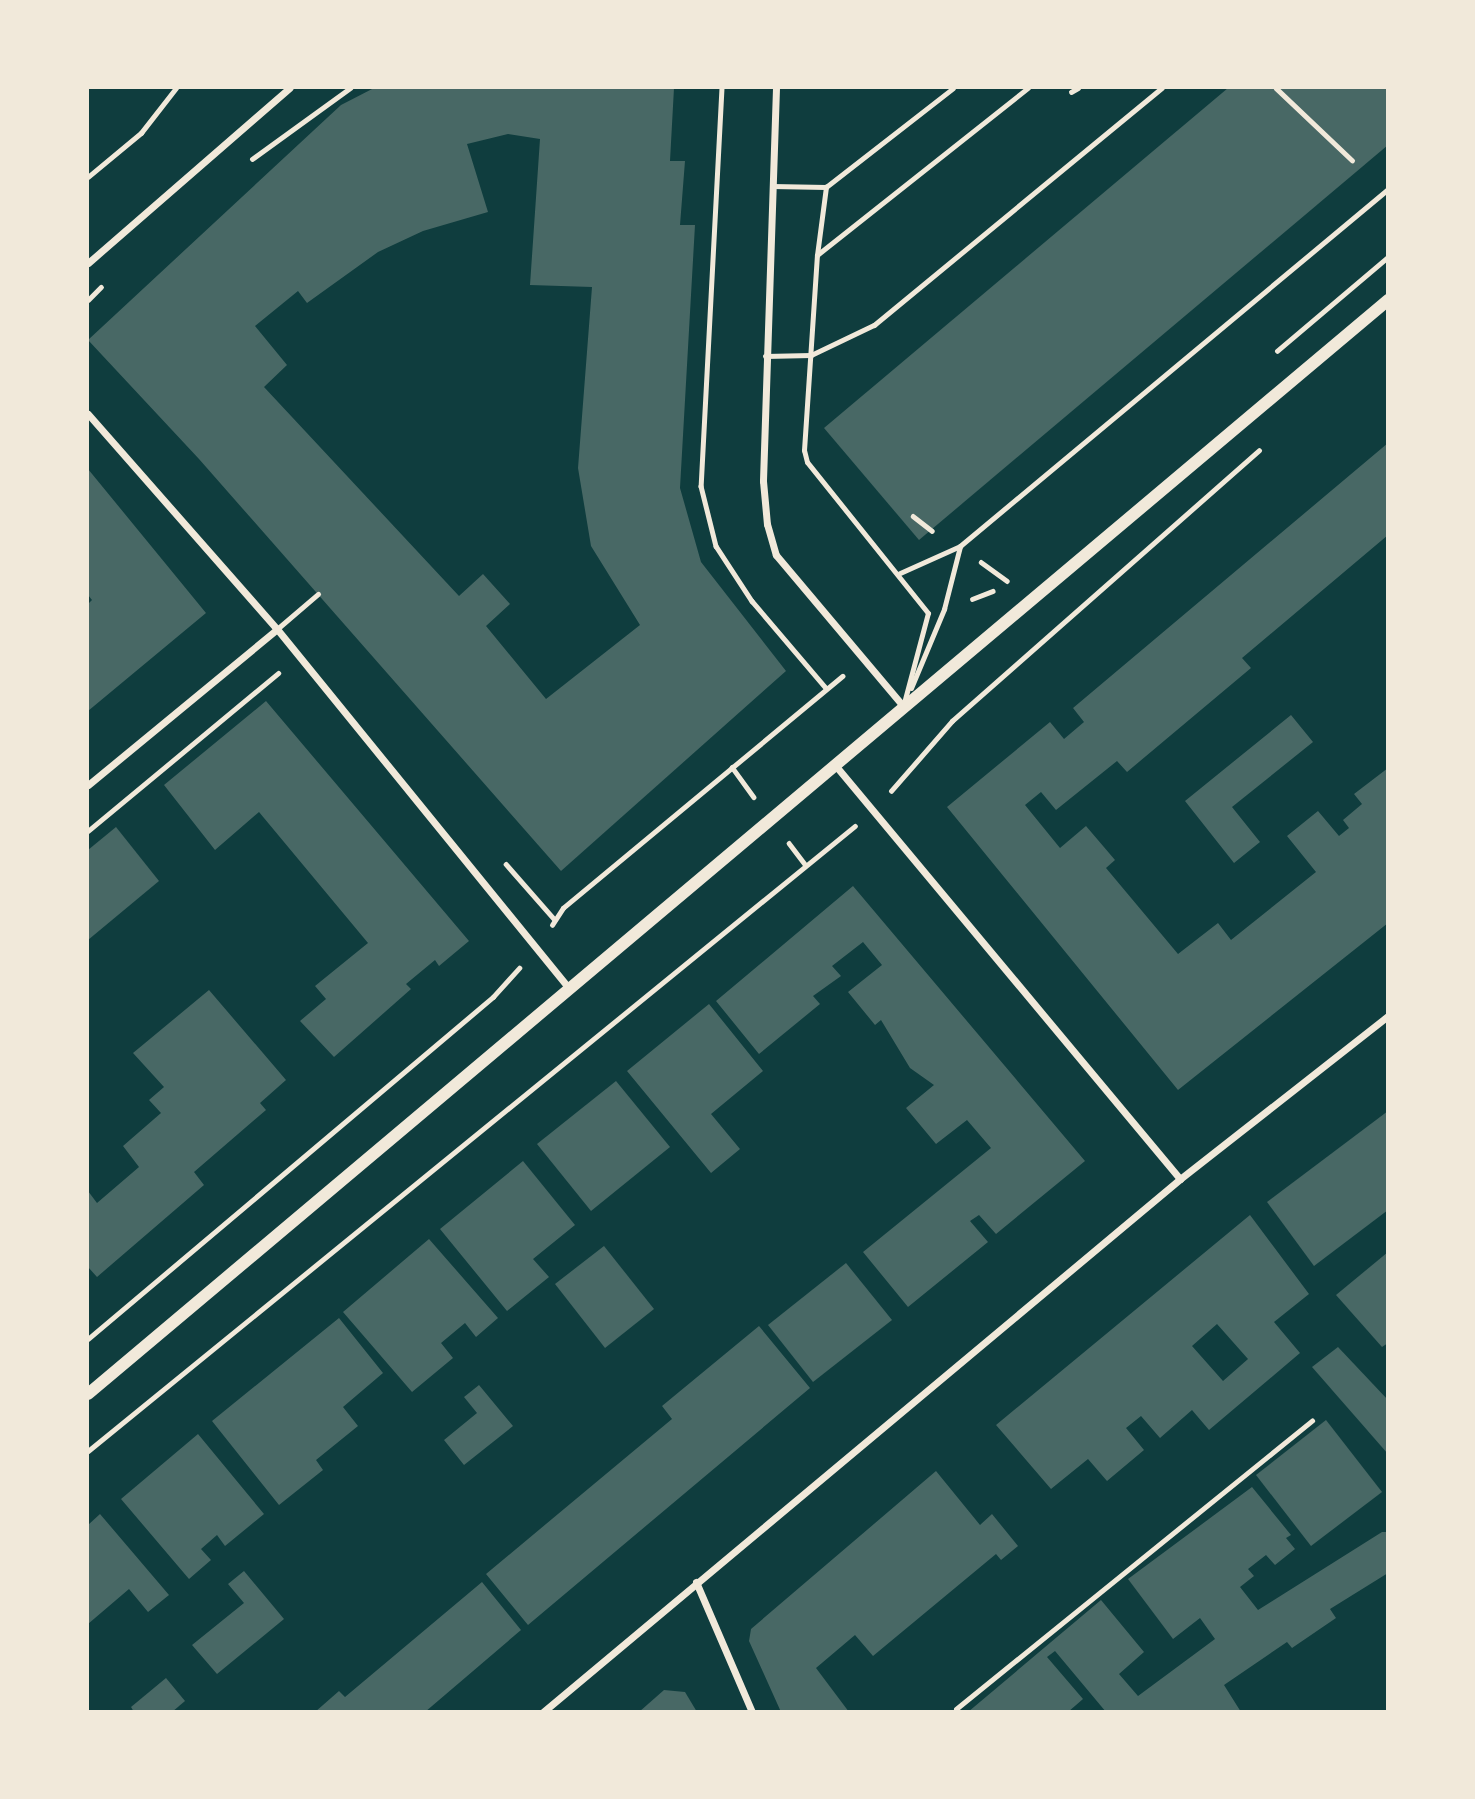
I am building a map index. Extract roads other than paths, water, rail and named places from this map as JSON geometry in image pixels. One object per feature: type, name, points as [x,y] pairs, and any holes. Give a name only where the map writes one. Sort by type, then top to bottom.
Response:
[{"type":"street","points":[[88,263],[289,88]]},
{"type":"street","points":[[776,88],[765,356],[763,481],[767,524],[776,555],[903,706]]},
{"type":"street","points":[[88,1394],[568,987],[903,706],[1027,606],[1388,300]]},
{"type":"street","points":[[88,414],[277,629],[568,987]]},
{"type":"street","points":[[88,785],[277,629]]},
{"type":"street","points":[[835,765],[1180,1179]]},
{"type":"street","points":[[542,1712],[1180,1179],[1388,1016]]},
{"type":"street","points":[[696,1582],[752,1712]]},
{"type":"lane","points":[[772,186],[826,187],[953,88]]},
{"type":"lane","points":[[817,256],[1028,88]]},
{"type":"lane","points":[[765,356],[811,355],[874,325],[1162,88]]},
{"type":"lane","points":[[826,187],[817,256],[804,450],[807,462],[900,573],[928,613],[903,706]]},
{"type":"lane","points":[[900,573],[960,546],[1388,189]]},
{"type":"lane","points":[[903,706],[944,608],[960,546]]},
{"type":"lane","points":[[277,629],[318,594]]}]
